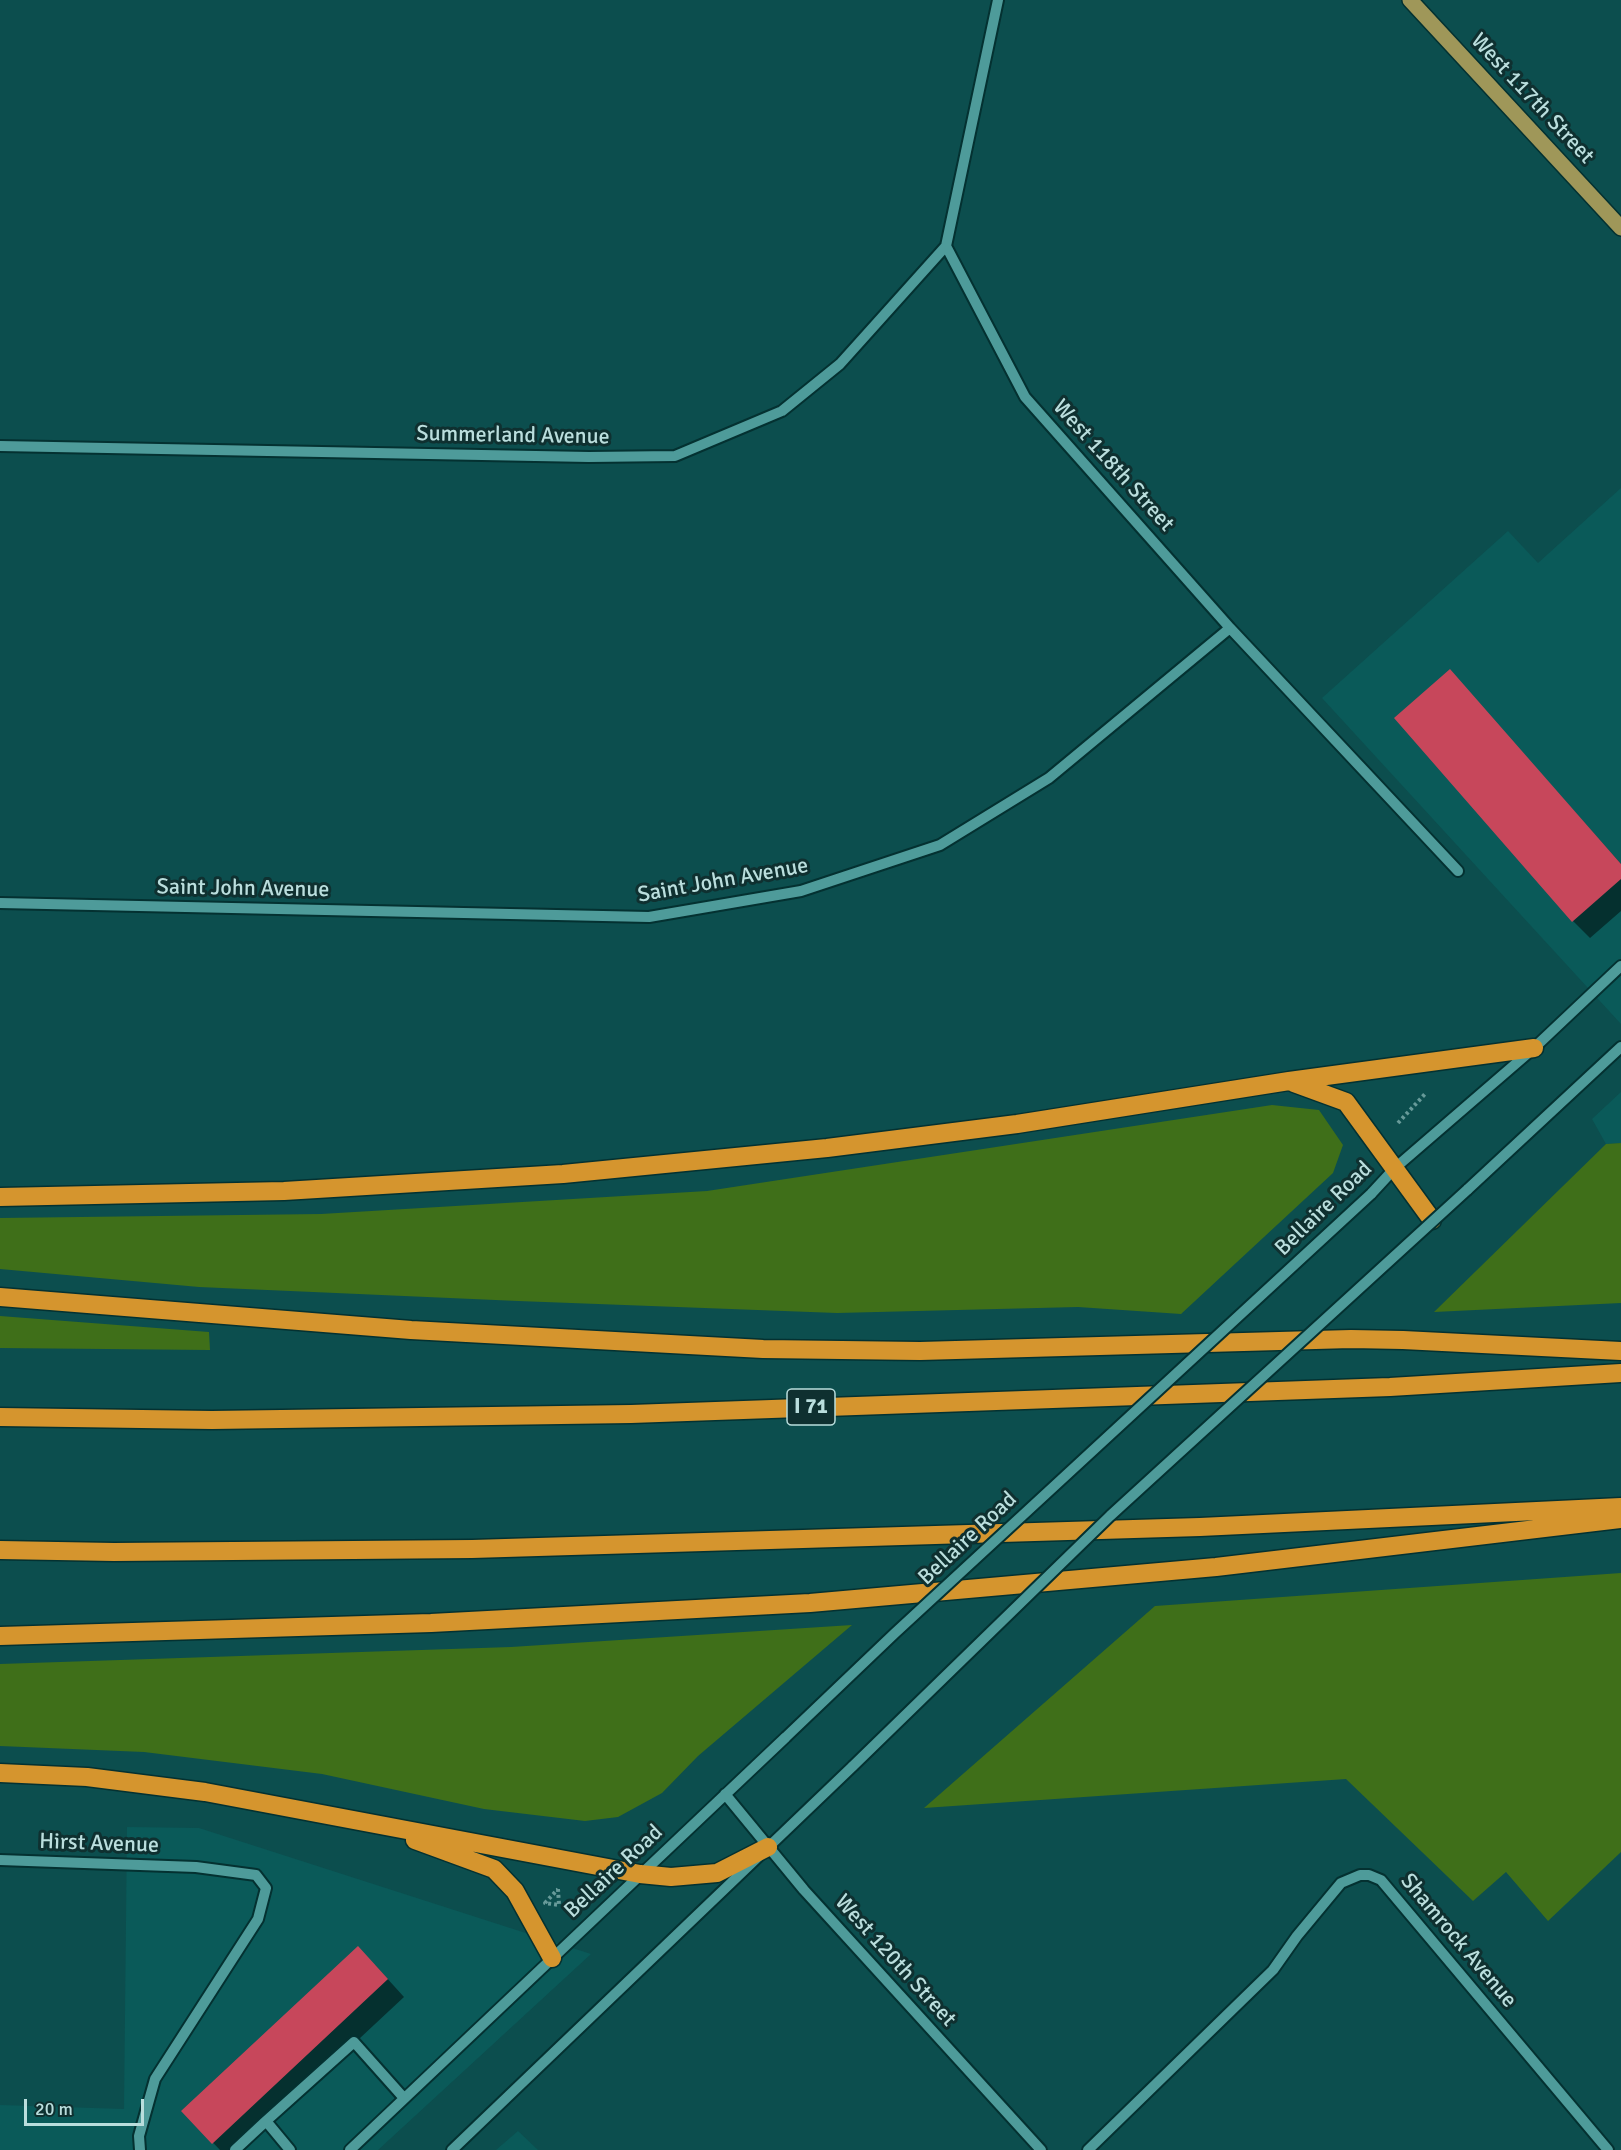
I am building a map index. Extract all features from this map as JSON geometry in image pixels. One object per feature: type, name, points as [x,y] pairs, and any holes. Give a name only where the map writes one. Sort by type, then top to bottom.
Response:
[{"type":"highway","points":[[0,1197],[284,1191],[563,1174],[827,1148],[1017,1124],[1289,1081],[1534,1048]]},
{"type":"highway","points":[[1289,1081],[1346,1102],[1432,1220]]},
{"type":"highway","points":[[0,1297],[411,1330],[764,1349],[920,1351],[1351,1339],[1621,1351]]},
{"type":"highway","name":"I 71","points":[[0,1418],[212,1420],[631,1414],[1390,1387],[1621,1373]]},
{"type":"highway","points":[[0,1550],[126,1552],[484,1549],[1189,1528],[1621,1506]]},
{"type":"highway","points":[[0,1636],[431,1623],[810,1603],[1216,1567],[1621,1519]]},
{"type":"highway","points":[[0,1773],[87,1777],[205,1792],[640,1874],[671,1877],[717,1873],[768,1847]]},
{"type":"highway","points":[[359,1821],[494,1869],[515,1892],[552,1958]]},
{"type":"main road","name":"West 117th Street","points":[[1410,0],[1621,228]]},
{"type":"street","points":[[946,246],[998,0]]},
{"type":"street","name":"Summerland Avenue","points":[[0,446],[590,457],[675,456],[782,411],[840,364],[946,246]]},
{"type":"street","name":"West 118th Street","points":[[946,246],[1026,397],[1230,628],[1458,871]]},
{"type":"street","name":"Saint John Avenue","points":[[0,903],[649,917],[801,891],[939,845],[1049,778],[1230,628]]},
{"type":"street","name":"Bellaire Road","points":[[350,2150],[912,1617],[1371,1194],[1395,1168],[1534,1048],[1621,966]]},
{"type":"street","points":[[452,2150],[1110,1516],[1621,1047]]},
{"type":"street","name":"West 120th Street","points":[[725,1794],[804,1890],[1041,2150]]},
{"type":"street","name":"Hirst Avenue","points":[[0,1860],[196,1867],[256,1875],[266,1888],[258,1919],[155,2079],[139,2136],[140,2150]]},
{"type":"street","name":"Shamrock Avenue","points":[[1088,2150],[1273,1970],[1297,1936],[1341,1883],[1360,1875],[1370,1875],[1381,1880],[1608,2150]]},
{"type":"street","points":[[235,2150],[354,2042],[404,2097]]},
{"type":"street","points":[[266,2121],[290,2150]]},
{"type":"path","points":[[1396,1125],[1427,1093]]},
{"type":"shaded area","points":[[1621,488],[1621,1024],[1322,698],[1508,531],[1538,563]]},
{"type":"shaded area","points":[[1621,1092],[1621,1143],[1606,1144],[1592,1119]]},
{"type":"shaded area","points":[[127,1827],[199,1828],[591,1954],[378,2150],[0,2150],[0,2105],[124,2109]]},
{"type":"shaded area","points":[[518,2131],[538,2150],[496,2150]]},
{"type":"green space","points":[[1272,1105],[1319,1110],[1343,1145],[1333,1173],[1181,1314],[1078,1307],[837,1313],[518,1301],[199,1287],[0,1269],[0,1218],[321,1214],[707,1191]]},
{"type":"green space","points":[[1621,1143],[1621,1303],[1434,1312],[1606,1144]]},
{"type":"green space","points":[[0,1316],[209,1332],[210,1350],[0,1348]]},
{"type":"green space","points":[[1621,1573],[1621,1852],[1548,1921],[1506,1872],[1473,1901],[1346,1779],[924,1808],[1155,1606]]},
{"type":"green space","points":[[852,1625],[698,1756],[662,1793],[618,1817],[585,1821],[484,1809],[322,1774],[144,1752],[0,1746],[0,1664],[511,1647]]},
{"type":"building","points":[[1450,669],[1621,864],[1621,879],[1572,922],[1394,718]]},
{"type":"building","points":[[358,1946],[388,1979],[212,2144],[181,2111]]}]
